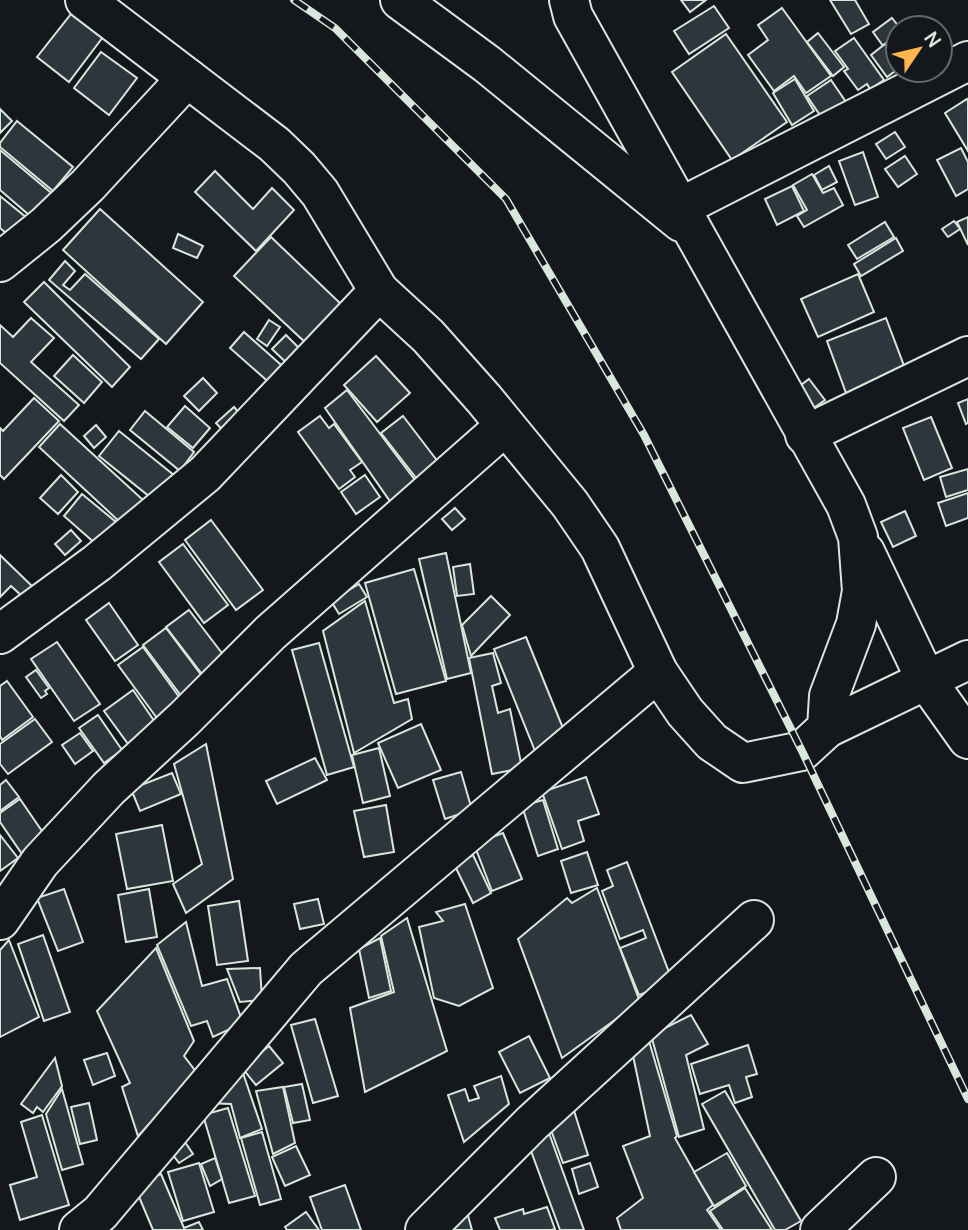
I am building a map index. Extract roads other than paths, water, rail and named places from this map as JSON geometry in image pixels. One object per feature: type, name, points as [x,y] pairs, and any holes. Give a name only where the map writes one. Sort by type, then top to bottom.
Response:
[{"type":"street","points":[[85,0],[274,144],[299,168],[327,203],[379,290],[428,337],[484,399],[570,504],[600,548],[657,672],[685,712],[712,742],[743,763],[802,751],[827,728],[968,660]]},
{"type":"street","points":[[400,0],[690,222]]},
{"type":"street","points":[[569,0],[573,16],[599,64],[690,222],[805,435],[846,505],[858,537],[926,680],[968,738]]},
{"type":"street","points":[[690,222],[968,61]]},
{"type":"street","points":[[0,262],[46,225],[88,185],[187,78]]},
{"type":"street","points":[[0,634],[97,563],[205,474],[379,290]]},
{"type":"street","points":[[805,435],[968,356]]},
{"type":"street","points":[[0,920],[40,862],[109,788],[270,634],[505,426]]},
{"type":"street","points":[[827,728],[830,696],[856,624],[862,591],[858,537]]},
{"type":"street","points":[[79,1230],[100,1213],[306,969],[657,672]]},
{"type":"street","points":[[425,1230],[532,1123],[754,920]]},
{"type":"street","points":[[820,1230],[876,1177]]},
{"type":"railway","points":[[294,0],[335,28],[506,199],[644,435],[802,751],[968,1099]]}]
